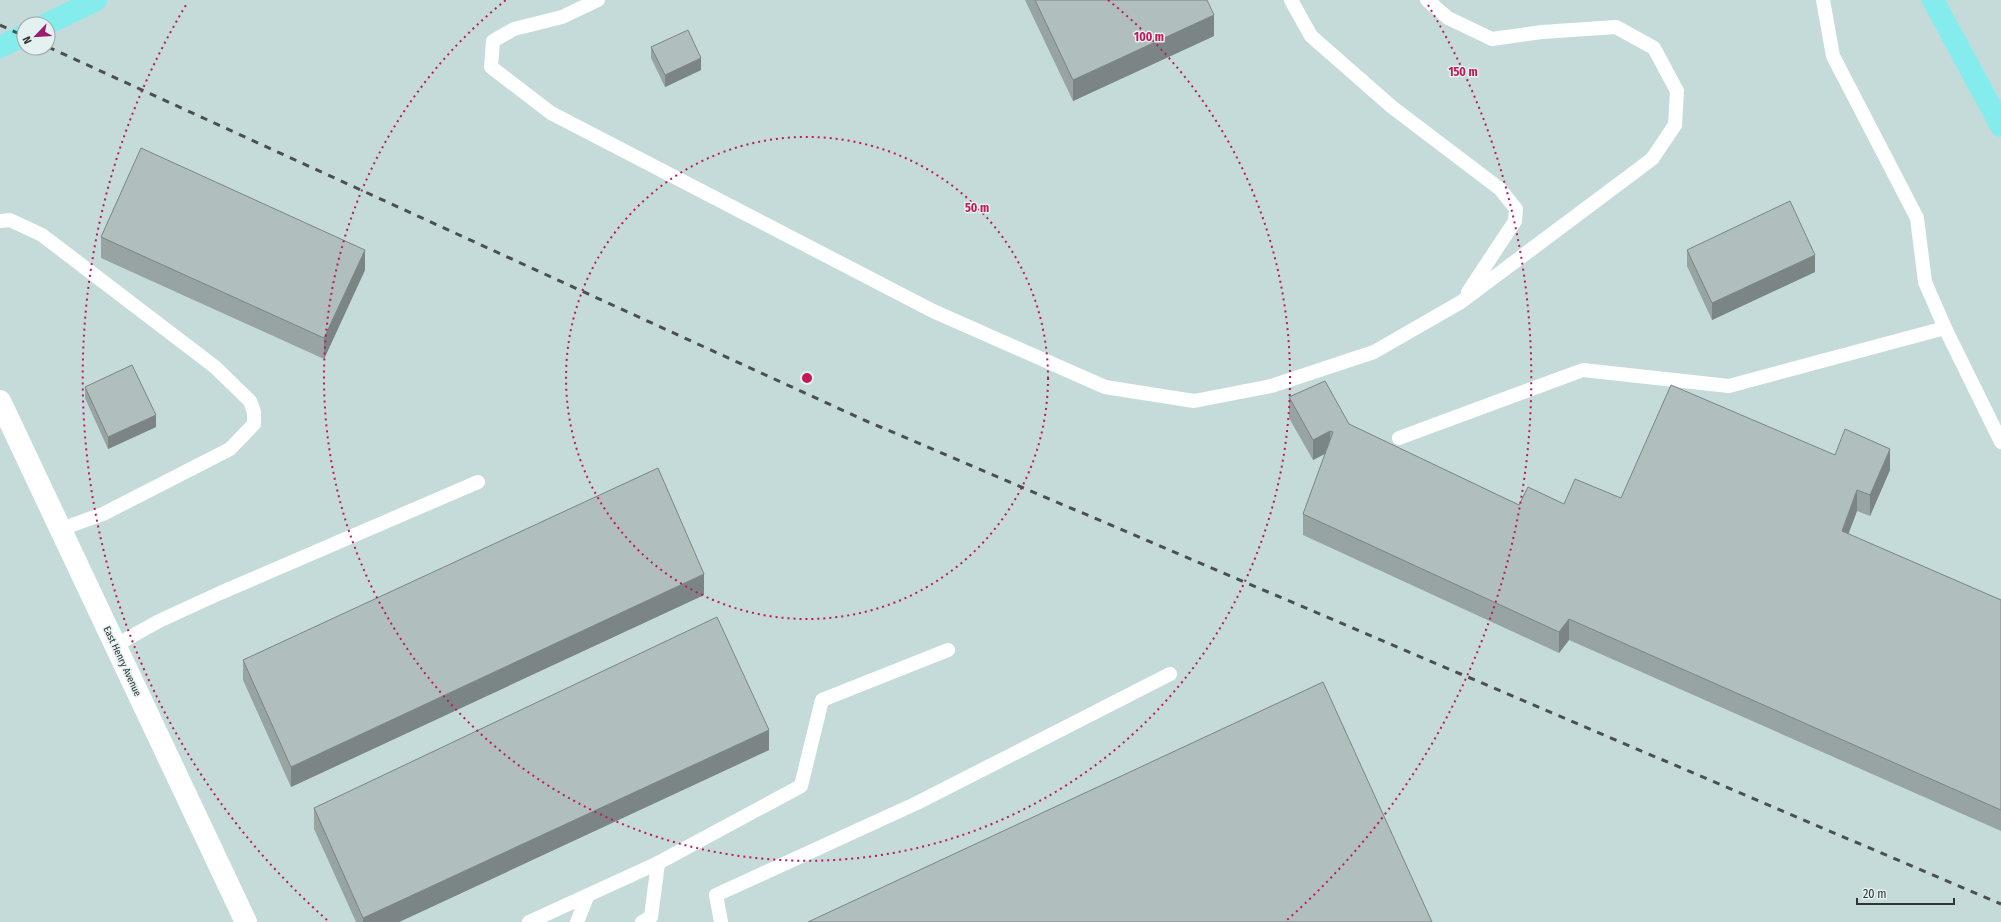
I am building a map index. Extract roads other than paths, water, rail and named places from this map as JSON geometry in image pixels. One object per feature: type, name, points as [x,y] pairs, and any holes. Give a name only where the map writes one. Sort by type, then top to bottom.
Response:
[{"type":"main road","points":[[56,20],[96,0]]},
{"type":"main road","points":[[1933,0],[2001,126]]},
{"type":"main road","points":[[0,47],[16,40]]},
{"type":"street","name":"East Henry Avenue","points":[[0,401],[246,922]]},
{"type":"lane","points":[[598,0],[562,17],[514,29],[493,41],[491,67],[551,113],[933,311],[1105,387],[1194,401],[1271,386],[1374,352],[1461,302],[1652,159],[1675,125],[1677,91],[1654,48],[1616,27],[1542,32],[1492,39],[1448,18],[1427,0]]},
{"type":"lane","points":[[1291,0],[1312,36],[1392,107],[1500,189],[1516,209],[1515,221],[1461,302]]},
{"type":"lane","points":[[1823,0],[1833,56],[1917,218],[1925,282],[1945,328],[2001,442]]},
{"type":"lane","points":[[0,222],[10,220],[42,235],[215,367],[250,401],[254,412],[254,424],[230,449],[102,514],[61,529]]},
{"type":"lane","points":[[1399,438],[1583,370],[1729,386],[1945,328]]},
{"type":"lane","points":[[116,645],[159,621],[220,593],[478,482]]},
{"type":"lane","points":[[529,922],[587,897],[658,863],[801,786],[822,700],[948,650]]},
{"type":"lane","points":[[721,922],[716,895],[917,803],[1170,674]]},
{"type":"lane","points":[[642,922],[651,917],[658,863]]},
{"type":"lane","points":[[577,922],[587,897]]},
{"type":"railway","points":[[0,25],[16,32]]},
{"type":"railway","points":[[56,51],[864,420],[2001,904]]}]
